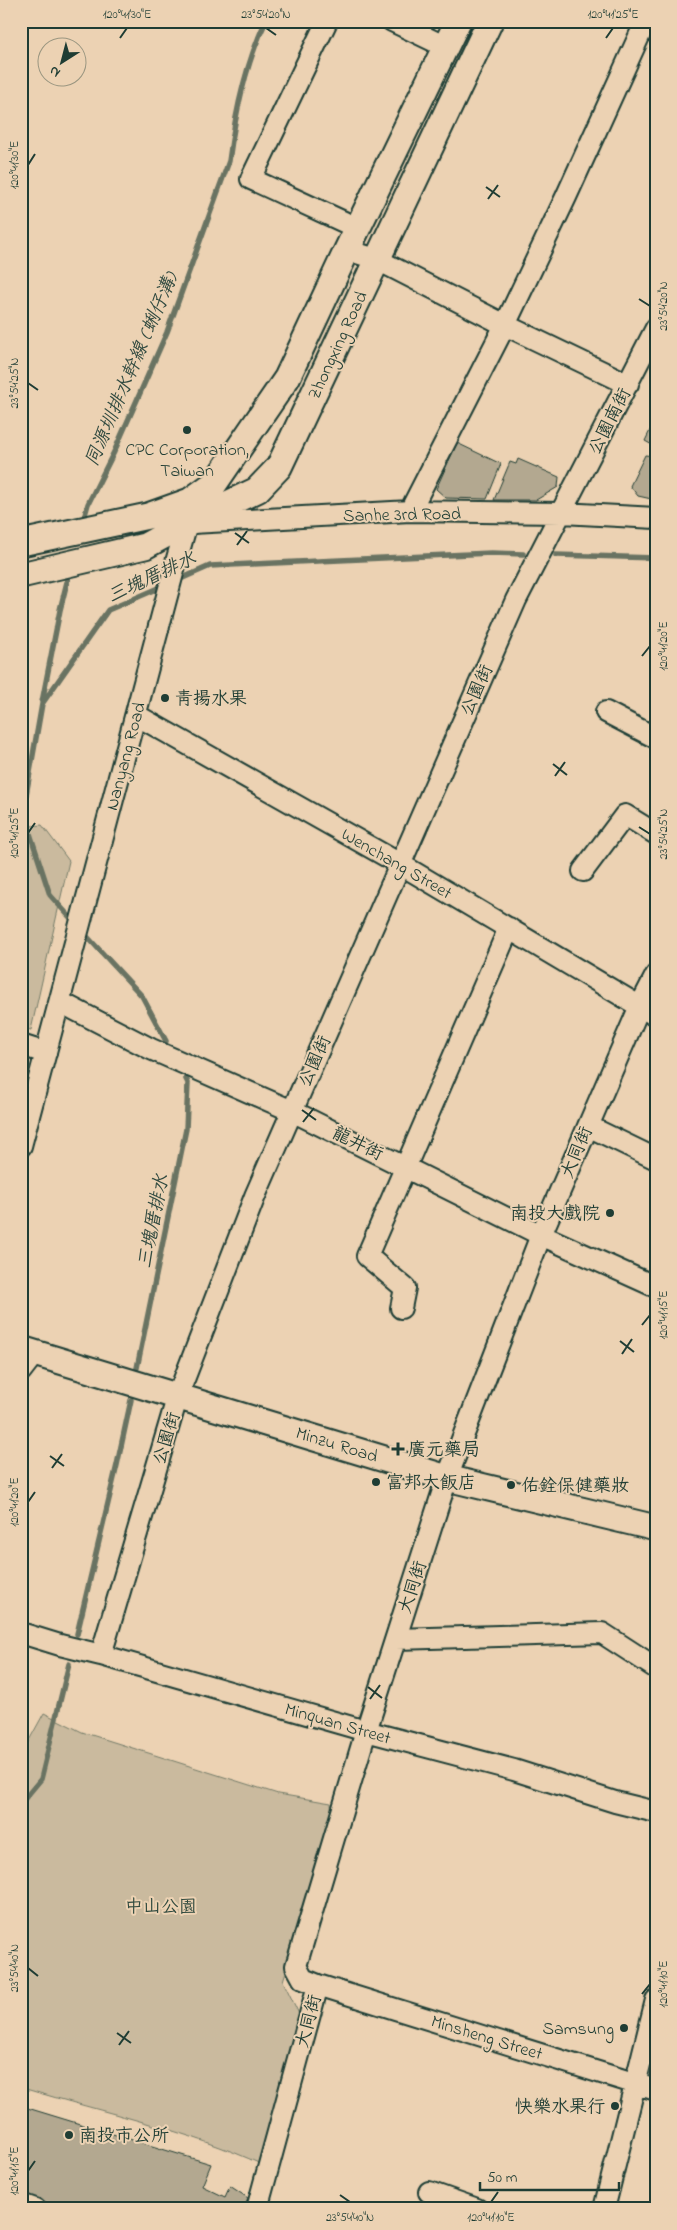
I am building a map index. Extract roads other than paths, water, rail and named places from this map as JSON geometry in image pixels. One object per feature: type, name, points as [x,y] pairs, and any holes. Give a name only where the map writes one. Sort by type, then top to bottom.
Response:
[{"type":"main road","name":"Zhongxing Road","points":[[21,543],[148,516],[190,501],[215,483],[287,378],[458,21]]},
{"type":"main road","name":"Zhongxing Road","points":[[21,575],[145,546],[187,523],[257,490],[279,467],[490,21]]},
{"type":"main road","points":[[287,378],[316,392]]},
{"type":"main road","points":[[21,1330],[26,1358]]},
{"type":"main road","name":"Minzu Road","points":[[26,1358],[159,1392],[178,1395],[447,1478],[656,1528]]},
{"type":"street","points":[[327,21],[251,179],[352,239],[376,259],[505,325],[628,384]]},
{"type":"street","points":[[392,21],[446,47]]},
{"type":"street","points":[[410,512],[505,325],[646,21]]},
{"type":"street","name":"公園南街","points":[[562,513],[656,328]]},
{"type":"street","points":[[187,523],[215,483]]},
{"type":"street","name":"Sanhe 3rd Road","points":[[148,516],[187,523],[410,512],[562,513],[656,518]]},
{"type":"street","name":"公園街","points":[[101,1655],[178,1395],[255,1196],[516,600],[562,513]]},
{"type":"street","name":"Nanyang Road","points":[[60,1002],[187,523]]},
{"type":"street","points":[[606,712],[656,738]]},
{"type":"street","name":"Wenchang Street","points":[[136,714],[400,864],[648,1011]]},
{"type":"street","points":[[583,871],[625,815],[656,834]]},
{"type":"street","points":[[401,1308],[404,1288],[367,1256],[404,1166],[508,928]]},
{"type":"street","name":"大同街","points":[[257,2209],[318,1985],[303,1979],[296,1966],[366,1731],[447,1478],[541,1235],[588,1126],[648,1011],[656,975]]},
{"type":"street","points":[[21,1146],[60,1002]]},
{"type":"street","name":"龍井街","points":[[60,1002],[151,1049],[292,1111],[541,1235],[656,1287]]},
{"type":"street","points":[[21,1045],[46,1053]]},
{"type":"street","points":[[588,1126],[656,1159]]},
{"type":"street","points":[[396,1639],[580,1632],[602,1633],[656,1668]]},
{"type":"street","name":"Minquan Street","points":[[21,1633],[60,1646],[101,1655],[366,1731],[514,1770],[614,1802],[656,1812]]},
{"type":"street","name":"Minsheng Street","points":[[318,1985],[656,2090]]},
{"type":"street","points":[[604,2209],[656,2000]]},
{"type":"street","points":[[428,2192],[477,2209]]},
{"type":"street","points":[[21,2204],[35,2209]]},
{"type":"waterway","name":"同源圳排水幹線 (蜊仔溝)","points":[[83,522],[88,504],[114,452],[167,332],[229,161],[234,126],[247,71],[266,21]]},
{"type":"waterway","name":"三塊厝排水","points":[[176,581],[210,566],[491,553],[523,554]]},
{"type":"waterway","name":"三塊厝排水","points":[[556,555],[656,558]]},
{"type":"waterway","name":"同源圳排水幹線 (蜊仔溝)","points":[[42,702],[70,570]]},
{"type":"waterway","name":"三塊厝排水","points":[[76,924],[50,895],[23,812],[42,704],[108,610],[166,585]]},
{"type":"waterway","name":"三塊厝排水","points":[[82,931],[142,996],[166,1041]]},
{"type":"waterway","name":"三塊厝排水","points":[[137,1368],[186,1129],[188,1083],[186,1079]]},
{"type":"waterway","name":"三塊厝排水","points":[[77,1634],[131,1400]]},
{"type":"waterway","name":"三塊厝排水","points":[[21,1803],[41,1779],[69,1664]]},
{"type":"place","name":"CPC Corporation, Taiwan","points":[[187,430]]},
{"type":"place","name":"青揚水果","points":[[165,698]]},
{"type":"place","name":"南投大戲院","points":[[610,1213]]},
{"type":"place","name":"廣元藥局","points":[[398,1449]]},
{"type":"place","name":"富邦大飯店","points":[[376,1482]]},
{"type":"place","name":"佑銓保健藥妝","points":[[511,1485]]},
{"type":"place","name":"Samsung","points":[[624,2028]]},
{"type":"place","name":"快樂水果行","points":[[615,2106]]},
{"type":"place","name":"南投市公所","points":[[69,2135]]},
{"type":"park label","name":"中山公園","points":[[161,1906]]}]
